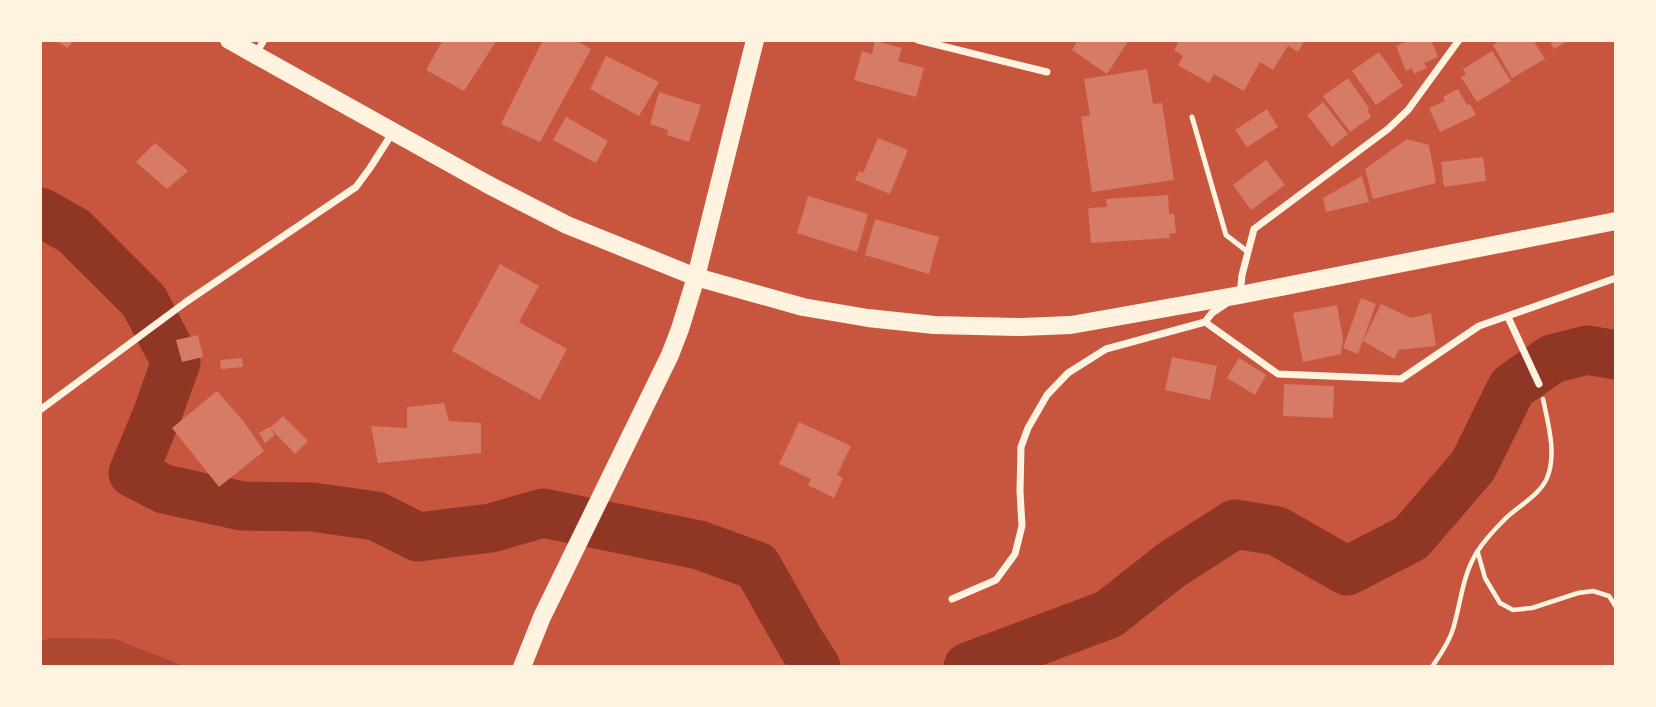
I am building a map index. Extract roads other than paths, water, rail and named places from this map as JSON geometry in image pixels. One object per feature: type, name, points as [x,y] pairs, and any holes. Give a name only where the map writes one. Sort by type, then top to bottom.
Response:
[{"type":"main road","points":[[229,40],[259,48],[393,132],[567,225],[696,277],[803,307],[868,318],[934,326],[1071,325],[1240,295],[1616,221]]},
{"type":"main road","points":[[522,667],[542,617],[670,355],[680,329],[696,277],[755,40]]},
{"type":"street","points":[[918,40],[1047,72]]},
{"type":"street","points":[[952,599],[996,580],[1015,554],[1022,526],[1021,447],[1028,428],[1047,395],[1068,373],[1106,349],[1205,322],[1212,313],[1240,295],[1242,275],[1254,229],[1388,129],[1408,110],[1459,40]]},
{"type":"street","points":[[40,410],[186,302],[356,187],[393,132]]},
{"type":"street","points":[[1205,322],[1278,374],[1401,379],[1479,326],[1616,278]]},
{"type":"street","points":[[1508,317],[1539,384]]},
{"type":"lane","points":[[1192,117],[1226,235],[1248,252]]},
{"type":"waterway","points":[[40,212],[74,231],[144,301],[176,362],[133,473],[164,489],[242,506],[312,507],[376,516],[418,537],[491,528],[543,513],[699,545],[757,566],[816,667]]},
{"type":"waterway","points":[[968,667],[1109,614],[1171,565],[1235,524],[1277,531],[1347,571],[1411,538],[1473,466],[1512,387],[1552,359],[1587,350],[1616,355]]}]
